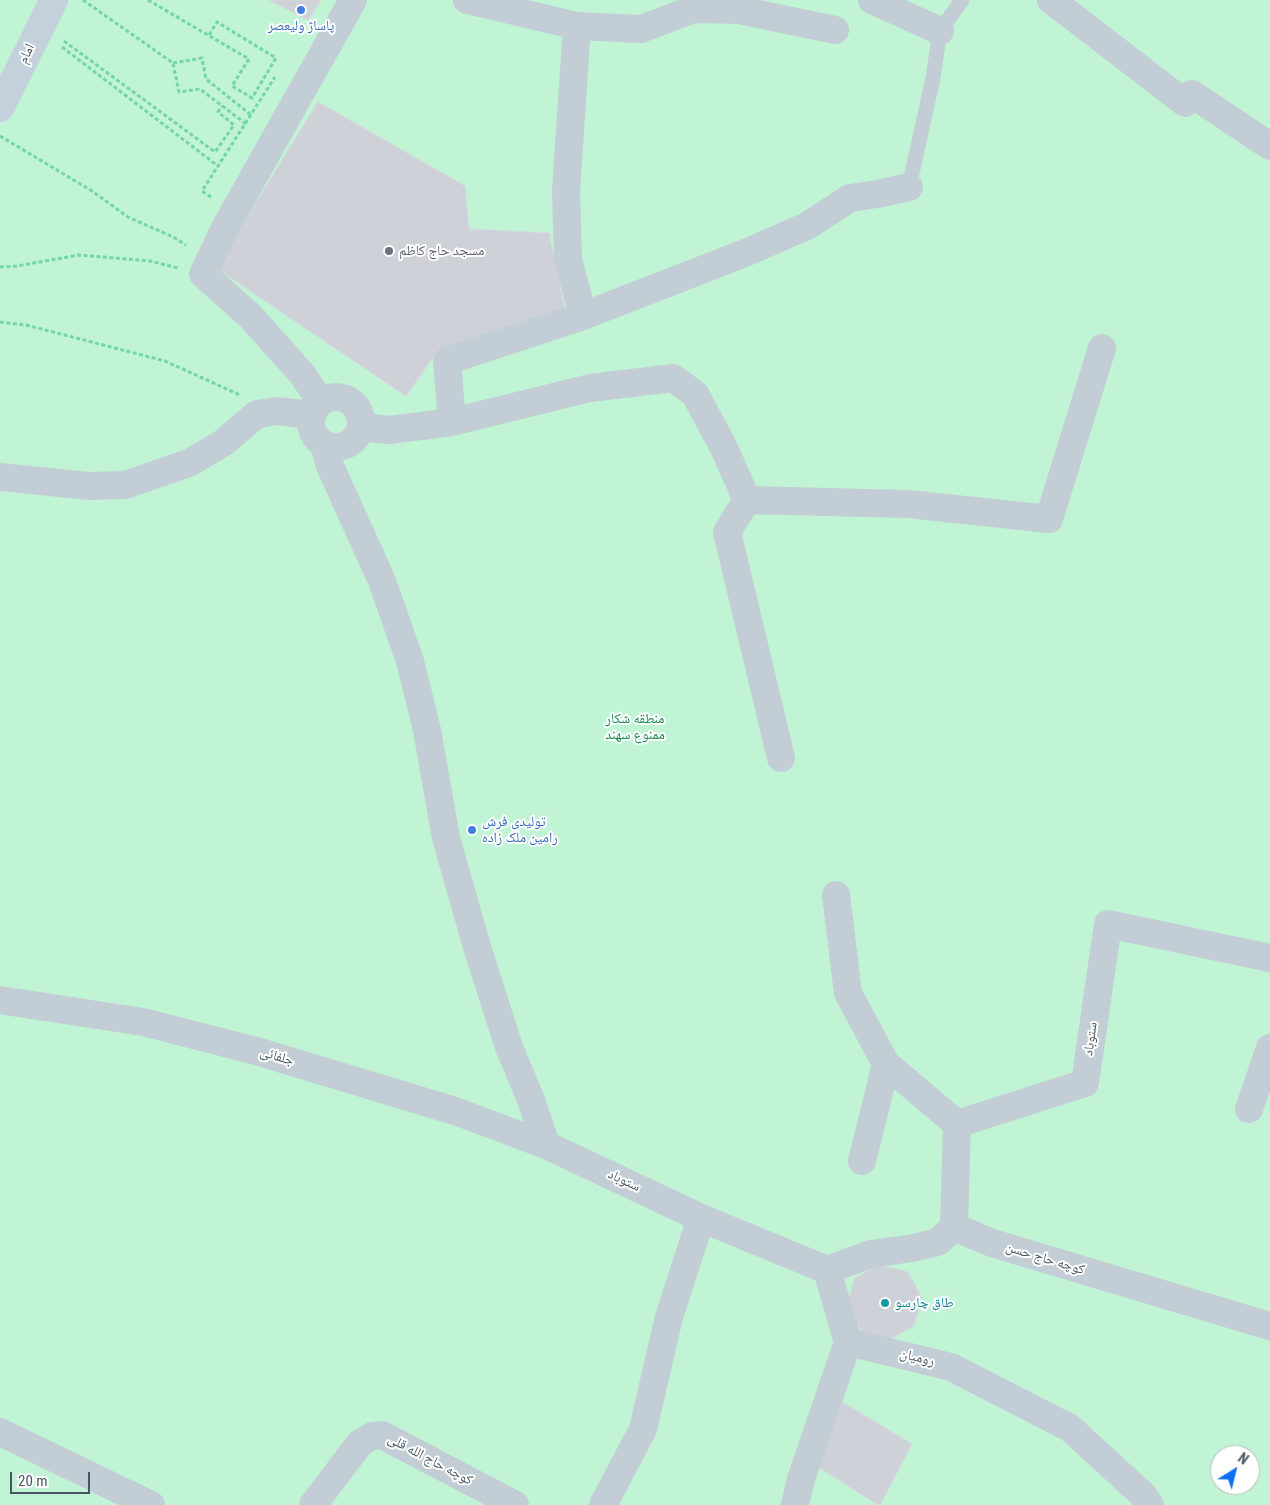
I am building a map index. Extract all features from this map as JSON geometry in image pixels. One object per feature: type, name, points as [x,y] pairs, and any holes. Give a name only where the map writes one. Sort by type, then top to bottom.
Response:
[{"type":"main road","name":"امام","points":[[0,108],[54,0]]},
{"type":"street","points":[[316,408],[302,374],[206,267],[226,226],[353,0]]},
{"type":"street","points":[[467,0],[577,26],[641,29],[694,9],[739,10],[835,30]]},
{"type":"street","points":[[872,0],[940,31]]},
{"type":"street","points":[[1051,0],[1185,103],[1192,94],[1270,146]]},
{"type":"street","points":[[577,26],[566,191],[568,259],[583,316]]},
{"type":"street","points":[[452,422],[447,361],[583,316],[744,253],[807,226],[850,198],[909,187]]},
{"type":"street","points":[[747,500],[908,504],[1049,519],[1102,348]]},
{"type":"street","points":[[360,427],[389,430],[452,422],[590,388],[673,378],[695,394],[747,500]]},
{"type":"street","points":[[324,444],[340,447],[354,440],[360,427],[361,418],[358,409],[346,398],[328,398],[316,408],[311,424],[313,432],[324,444],[330,466],[382,581],[410,661],[427,730],[446,838],[451,856],[506,1038],[531,1100],[546,1144]]},
{"type":"street","points":[[0,477],[88,486],[125,485],[189,463],[223,443],[257,414],[316,408]]},
{"type":"street","points":[[747,500],[727,532],[781,758]]},
{"type":"street","points":[[603,1505],[643,1429],[669,1317],[701,1218],[827,1270],[871,1254],[938,1242],[954,1227],[958,1124],[886,1064],[848,993],[836,895]]},
{"type":"street","name":"ستوباد","points":[[958,1124],[1085,1083],[1108,924],[1270,958]]},
{"type":"street","name":"جلفائی","points":[[0,1000],[143,1022],[256,1051],[455,1111],[546,1144]]},
{"type":"street","points":[[1249,1109],[1270,1048]]},
{"type":"street","points":[[862,1161],[886,1064]]},
{"type":"street","name":"ستوباد","points":[[546,1144],[701,1218]]},
{"type":"street","name":"کوچه حاج حسن","points":[[954,1227],[992,1243],[1270,1326]]},
{"type":"street","points":[[795,1505],[801,1479],[848,1342],[827,1270]]},
{"type":"street","name":"رومیان","points":[[848,1342],[951,1367],[1070,1428],[1143,1496],[1150,1505]]},
{"type":"street","points":[[0,1432],[151,1505]]},
{"type":"street","name":"کوچه حاج الله قلی","points":[[313,1505],[360,1443],[372,1436],[382,1434],[515,1505]]},
{"type":"lane","points":[[909,187],[933,78],[940,31],[962,0]]},
{"type":"path","points":[[83,0],[173,63],[179,92],[200,89],[246,124]]},
{"type":"path","points":[[148,0],[249,59],[232,86],[252,98],[276,58],[217,22],[209,35]]},
{"type":"path","points":[[65,41],[215,152],[234,125],[218,112],[222,106]]},
{"type":"path","points":[[60,46],[218,166],[278,74]]},
{"type":"path","points":[[173,63],[202,58],[206,79],[251,115]]},
{"type":"path","points":[[0,136],[92,191],[128,217],[173,237],[206,267]]},
{"type":"path","points":[[0,267],[17,266],[79,255],[206,267]]},
{"type":"path","points":[[0,322],[26,325],[164,361],[277,411]]},
{"type":"green space","name":"منطقه شکار ممنوع سهند","points":[[0,0],[1270,0],[1270,1505],[0,1505]]},
{"type":"building","name":"پاساژ ولیعصر","points":[[269,0],[321,0],[308,20]]},
{"type":"building","name":"مسجد حاج کاظم","points":[[318,102],[465,186],[469,229],[549,233],[565,310],[434,356],[406,396],[216,268]]},
{"type":"building","name":"طاق چارسو","points":[[879,1265],[908,1272],[922,1298],[914,1326],[890,1339],[863,1333],[847,1308],[854,1279]]},
{"type":"building","points":[[839,1400],[912,1444],[880,1505],[812,1463]]},
{"type":"place","name":"پاساژ ولیعصر","points":[[301,10]]},
{"type":"place","name":"مسجد حاج کاظم","points":[[389,251]]},
{"type":"place","name":"تولیدی فرش رامین ملک زاده","points":[[472,830]]},
{"type":"place","name":"طاق چارسو","points":[[885,1303]]}]
